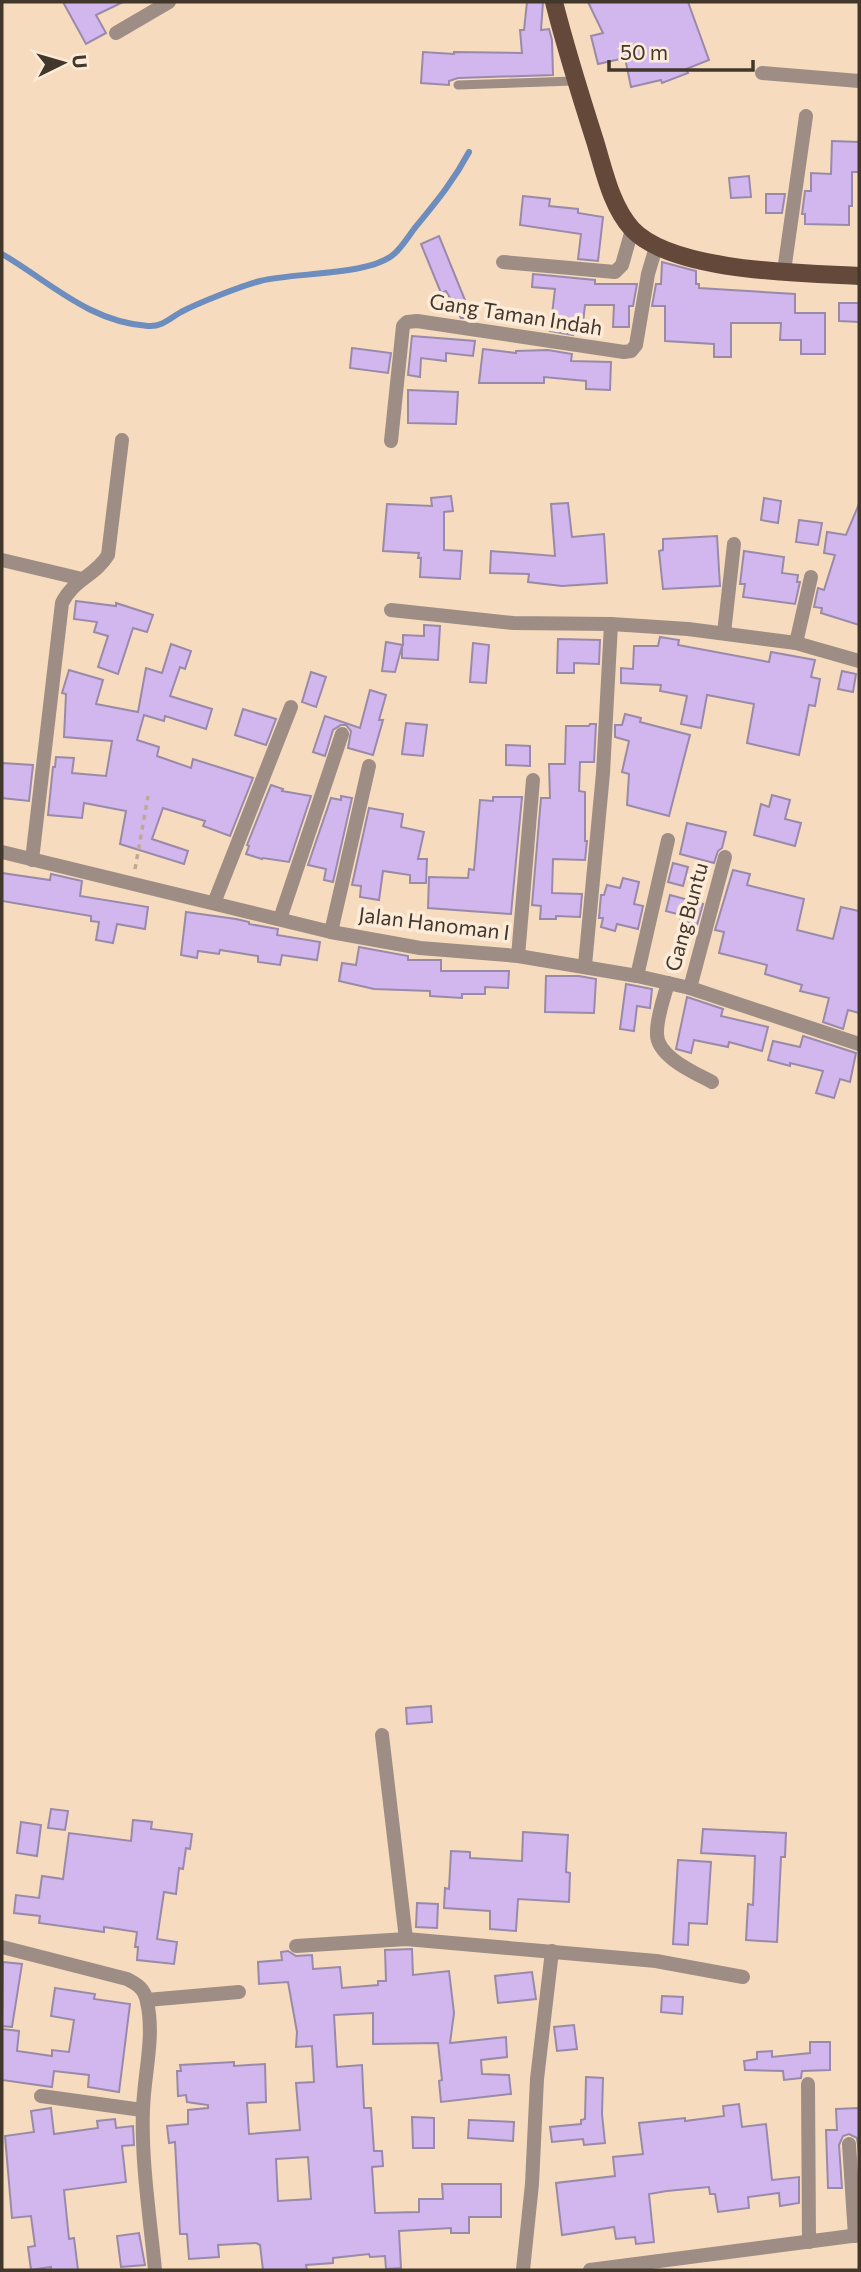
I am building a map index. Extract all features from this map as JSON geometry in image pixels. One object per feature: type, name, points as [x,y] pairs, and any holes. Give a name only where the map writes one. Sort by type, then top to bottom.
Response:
[{"type":"main road","points":[[554,2],[575,81],[607,181],[618,209],[632,230],[656,247],[703,262],[784,271],[859,275]]},
{"type":"street","points":[[117,33],[169,2]]},
{"type":"street","points":[[762,73],[859,81]]},
{"type":"street","points":[[784,271],[806,116]]},
{"type":"street","points":[[503,262],[615,272],[622,265],[632,230]]},
{"type":"street","name":"Gang Taman Indah","points":[[391,441],[403,326],[407,322],[417,321],[631,351],[636,345],[656,247]]},
{"type":"street","points":[[32,860],[62,603],[72,586],[104,561],[110,548],[122,440]]},
{"type":"street","points":[[724,633],[734,544]]},
{"type":"street","points":[[2,560],[82,579]]},
{"type":"street","points":[[796,643],[811,577]]},
{"type":"street","points":[[391,610],[513,623],[611,624],[724,633],[796,643],[859,662]]},
{"type":"street","points":[[585,965],[604,773],[611,624]]},
{"type":"street","points":[[214,902],[291,707]]},
{"type":"street","points":[[280,919],[342,734]]},
{"type":"street","points":[[331,933],[369,766]]},
{"type":"street","points":[[519,956],[533,779]]},
{"type":"street","points":[[637,976],[668,840]]},
{"type":"street","name":"Jalan Hanoman I","points":[[2,852],[132,885],[214,902],[331,933],[420,948],[519,956],[585,965],[637,976],[690,988],[859,1044]]},
{"type":"street","name":"Gang Buntu","points":[[690,988],[725,857]]},
{"type":"street","points":[[668,983],[657,1030],[659,1043],[681,1066],[712,1082]]},
{"type":"street","points":[[382,1735],[405,1939]]},
{"type":"street","points":[[296,1946],[405,1939],[656,1961],[744,1977]]},
{"type":"street","points":[[2,1947],[127,1979],[142,1989],[147,2000],[149,2041],[142,2110],[155,2270]]},
{"type":"street","points":[[523,2270],[532,2184],[537,2079],[552,1951]]},
{"type":"street","points":[[147,2000],[239,1992]]},
{"type":"street","points":[[808,2084],[809,2242]]},
{"type":"street","points":[[41,2096],[142,2110]]},
{"type":"street","points":[[590,2270],[857,2236],[849,2144]]},
{"type":"lane","points":[[458,85],[575,81]]},
{"type":"path","points":[[132,885],[148,796]]},
{"type":"building","points":[[63,2],[123,2],[96,15],[106,33],[86,44]]},
{"type":"building","points":[[527,2],[543,2],[541,30],[549,29],[552,40],[553,75],[458,78],[449,81],[449,85],[421,83],[423,52],[522,53],[520,30],[524,30]]},
{"type":"building","points":[[588,2],[688,2],[709,60],[686,69],[688,73],[662,83],[661,80],[631,87],[625,58],[598,64],[591,36],[603,33]]},
{"type":"building","points":[[832,141],[859,142],[859,172],[852,172],[849,225],[805,224],[805,214],[802,214],[805,191],[811,191],[811,173],[831,174]]},
{"type":"building","points":[[749,176],[751,197],[731,198],[729,178]]},
{"type":"building","points":[[766,194],[785,194],[782,213],[766,213]]},
{"type":"building","points":[[523,196],[550,199],[549,206],[578,209],[578,213],[603,217],[598,261],[578,259],[581,234],[520,225]]},
{"type":"building","points":[[439,236],[471,315],[464,318],[461,318],[446,291],[441,293],[421,244]]},
{"type":"building","points":[[662,262],[696,271],[696,284],[699,284],[699,288],[795,294],[795,313],[825,313],[825,354],[801,354],[801,340],[780,340],[781,323],[731,323],[731,357],[714,357],[714,344],[665,341],[665,306],[652,306],[656,284],[661,284]]},
{"type":"building","points":[[533,274],[595,280],[595,284],[637,284],[633,306],[629,306],[629,327],[613,327],[614,305],[585,305],[582,332],[574,331],[573,335],[550,331],[555,289],[532,287]]},
{"type":"building","points":[[839,303],[859,303],[859,322],[839,321]]},
{"type":"building","points":[[412,336],[475,341],[473,356],[446,353],[446,361],[421,358],[420,377],[408,375]]},
{"type":"building","points":[[352,348],[391,353],[388,373],[350,368]]},
{"type":"building","points":[[483,349],[516,353],[548,350],[572,354],[571,361],[611,362],[610,390],[586,389],[586,381],[544,377],[544,383],[479,383]]},
{"type":"building","points":[[408,390],[458,392],[456,424],[408,423]]},
{"type":"building","points":[[451,496],[453,511],[444,512],[444,550],[462,551],[460,579],[420,577],[419,553],[383,551],[387,504],[432,506],[431,498]]},
{"type":"building","points":[[764,498],[781,501],[778,523],[761,520]]},
{"type":"building","points":[[568,503],[572,537],[604,534],[607,583],[562,586],[528,582],[529,574],[490,573],[491,551],[555,556],[551,504]]},
{"type":"building","points":[[859,504],[859,625],[821,613],[822,608],[814,607],[818,588],[824,590],[835,555],[824,553],[827,532],[846,535]]},
{"type":"building","points":[[799,520],[822,523],[818,545],[796,542]]},
{"type":"building","points":[[717,536],[720,586],[663,589],[659,551],[663,550],[663,539]]},
{"type":"building","points":[[744,551],[784,557],[782,573],[798,575],[797,582],[800,582],[795,604],[743,597],[745,584],[740,584]]},
{"type":"building","points":[[76,601],[116,606],[116,603],[153,615],[147,632],[133,628],[118,674],[98,667],[108,636],[94,632],[97,622],[74,619]]},
{"type":"building","points":[[424,625],[440,626],[438,660],[402,658],[402,646],[395,672],[382,671],[386,642],[403,645],[403,635],[424,636]]},
{"type":"building","points":[[660,637],[679,640],[678,645],[769,662],[771,652],[815,660],[811,677],[820,679],[815,706],[809,705],[799,755],[747,743],[754,704],[707,695],[701,728],[681,724],[687,696],[660,691],[661,685],[621,683],[621,668],[633,669],[634,646],[658,646]]},
{"type":"building","points":[[558,639],[600,640],[599,664],[574,663],[574,673],[557,673]]},
{"type":"building","points":[[473,643],[489,645],[486,683],[470,682]]},
{"type":"building","points":[[171,644],[191,651],[185,669],[180,667],[170,696],[212,709],[206,729],[165,716],[164,721],[144,715],[137,740],[159,747],[157,756],[191,768],[193,759],[253,778],[230,836],[203,826],[205,821],[163,808],[152,839],[188,851],[184,864],[120,844],[126,811],[84,803],[82,818],[48,815],[56,757],[74,758],[72,773],[106,776],[112,741],[64,737],[66,694],[62,693],[69,670],[103,680],[96,704],[138,712],[146,668],[162,673]]},
{"type":"building","points":[[842,671],[856,674],[853,692],[838,689]]},
{"type":"building","points":[[311,672],[326,677],[316,707],[302,702]]},
{"type":"building","points":[[370,690],[386,695],[379,720],[383,720],[373,755],[348,748],[351,731],[346,725],[333,730],[325,756],[313,752],[325,716],[360,728]]},
{"type":"building","points":[[243,709],[276,719],[266,745],[235,735]]},
{"type":"building","points":[[625,714],[641,718],[640,722],[690,735],[669,816],[627,805],[629,774],[622,772],[629,741],[615,737],[615,725],[622,725]]},
{"type":"building","points":[[406,723],[427,725],[423,756],[402,754]]},
{"type":"building","points":[[596,724],[594,762],[580,762],[579,791],[585,792],[585,860],[553,859],[552,893],[582,894],[580,917],[556,916],[556,919],[540,919],[541,906],[532,905],[541,798],[550,798],[549,764],[565,764],[566,726]]},
{"type":"building","points":[[506,745],[530,746],[530,766],[506,765]]},
{"type":"building","points":[[2,763],[33,765],[29,801],[2,798]]},
{"type":"building","points":[[271,785],[283,789],[282,791],[311,796],[289,862],[246,854],[247,845]]},
{"type":"building","points":[[772,795],[790,800],[785,819],[801,823],[795,846],[754,835],[761,804],[769,807]]},
{"type":"building","points":[[341,796],[352,798],[333,882],[324,880],[326,869],[308,865],[331,798],[341,800]]},
{"type":"building","points":[[493,797],[522,797],[511,914],[428,908],[429,877],[468,878],[469,869],[474,870],[480,800],[493,801]]},
{"type":"building","points":[[369,808],[403,814],[401,827],[424,832],[418,859],[427,859],[426,883],[410,883],[410,875],[383,871],[379,900],[360,897],[361,886],[352,885]]},
{"type":"building","points":[[687,823],[726,832],[714,863],[680,854]]},
{"type":"building","points":[[673,863],[688,867],[683,886],[668,882]]},
{"type":"building","points":[[733,870],[750,874],[747,885],[804,899],[797,930],[833,939],[841,907],[859,911],[859,1013],[848,1010],[843,1029],[823,1022],[829,998],[800,991],[802,985],[765,974],[767,965],[719,953],[724,932],[715,930]]},
{"type":"building","points":[[2,873],[50,880],[51,874],[82,881],[80,896],[148,907],[145,929],[117,924],[113,943],[96,940],[99,922],[91,921],[91,916],[2,901]]},
{"type":"building","points":[[623,878],[639,882],[634,904],[643,906],[638,929],[617,924],[615,931],[601,927],[601,895],[604,895],[607,885],[620,888]]},
{"type":"building","points":[[670,895],[703,904],[697,925],[680,921],[681,915],[666,911]]},
{"type":"building","points":[[186,912],[236,919],[278,929],[277,935],[320,942],[317,960],[282,955],[280,965],[258,962],[258,956],[220,950],[219,954],[198,951],[197,958],[181,955]]},
{"type":"building","points":[[359,947],[408,956],[408,960],[441,960],[441,971],[509,971],[508,988],[485,987],[485,994],[462,994],[462,998],[430,996],[430,991],[374,989],[339,981],[342,963],[356,965]]},
{"type":"building","points":[[546,976],[596,979],[594,1013],[545,1012]]},
{"type":"building","points":[[626,984],[652,989],[650,1008],[637,1006],[634,1031],[620,1029]]},
{"type":"building","points":[[687,997],[723,1009],[721,1016],[768,1027],[762,1051],[729,1042],[728,1047],[694,1040],[691,1053],[676,1049]]},
{"type":"building","points":[[803,1036],[856,1053],[850,1082],[840,1079],[834,1098],[816,1093],[823,1071],[768,1060],[773,1041],[800,1047]]},
{"type":"building","points":[[431,1706],[432,1722],[407,1724],[406,1708]]},
{"type":"building","points":[[51,1809],[68,1811],[65,1830],[48,1828]]},
{"type":"building","points":[[133,1820],[152,1822],[151,1829],[192,1834],[190,1849],[186,1848],[183,1869],[179,1868],[176,1894],[164,1892],[157,1939],[177,1942],[174,1964],[137,1960],[137,1932],[104,1927],[104,1932],[39,1923],[40,1916],[14,1913],[16,1895],[39,1898],[42,1876],[63,1879],[69,1833],[131,1841]]},
{"type":"building","points":[[21,1822],[41,1825],[37,1856],[17,1853]]},
{"type":"building","points":[[703,1829],[786,1833],[785,1857],[781,1857],[777,1942],[746,1940],[748,1904],[753,1905],[755,1856],[701,1853]]},
{"type":"building","points":[[523,1832],[568,1835],[566,1872],[570,1873],[569,1902],[518,1899],[516,1931],[490,1929],[490,1911],[444,1908],[445,1888],[449,1889],[451,1851],[470,1852],[470,1858],[522,1861]]},
{"type":"building","points":[[678,1860],[711,1862],[707,1924],[689,1923],[688,1945],[673,1944]]},
{"type":"building","points":[[417,1903],[438,1904],[437,1928],[416,1927]]},
{"type":"building","points":[[412,1949],[413,1975],[449,1971],[454,2013],[450,2043],[506,2037],[507,2057],[481,2060],[482,2074],[509,2075],[511,2094],[441,2102],[439,2081],[442,2080],[438,2043],[373,2044],[373,2013],[334,2015],[337,2067],[362,2065],[364,2108],[371,2108],[374,2151],[382,2151],[383,2166],[372,2167],[375,2213],[419,2212],[419,2199],[443,2199],[442,2184],[501,2184],[501,2217],[469,2217],[469,2233],[451,2233],[451,2228],[399,2231],[401,2268],[386,2269],[385,2256],[370,2257],[369,2254],[333,2258],[333,2263],[306,2265],[307,2270],[263,2270],[260,2245],[256,2243],[218,2245],[219,2257],[189,2259],[187,2234],[180,2234],[175,2142],[169,2143],[167,2126],[188,2124],[188,2110],[208,2108],[208,2105],[187,2102],[186,2095],[178,2096],[177,2071],[181,2071],[180,2065],[234,2062],[234,2066],[265,2064],[266,2102],[247,2103],[249,2134],[300,2130],[296,2083],[314,2082],[312,2046],[296,2047],[297,2032],[288,1982],[259,1984],[258,1962],[282,1960],[281,1952],[288,1951],[296,1956],[312,1955],[313,1969],[340,1967],[342,1988],[378,1985],[378,1981],[386,1981],[385,1950]],"holes":[[[308,2157],[311,2199],[278,2201],[276,2159]]]},
{"type":"building","points":[[3,1962],[22,1964],[12,2027],[2,2026]]},
{"type":"building","points":[[532,1972],[536,1999],[498,2003],[495,1976]]},
{"type":"building","points":[[55,1988],[95,1994],[94,1999],[130,2004],[119,2092],[88,2087],[89,2075],[54,2071],[52,2087],[2,2080],[2,2029],[19,2031],[17,2051],[52,2056],[52,2050],[69,2052],[74,2020],[51,2016]]},
{"type":"building","points":[[662,1996],[683,1997],[682,2014],[661,2012]]},
{"type":"building","points":[[574,2025],[577,2049],[557,2051],[554,2027]]},
{"type":"building","points":[[810,2042],[830,2042],[830,2070],[802,2071],[801,2078],[784,2080],[783,2071],[745,2070],[744,2061],[757,2059],[757,2052],[772,2051],[772,2057],[810,2053]]},
{"type":"building","points":[[586,2077],[603,2078],[602,2114],[605,2143],[584,2145],[583,2139],[552,2142],[550,2127],[581,2124],[581,2120],[585,2119]]},
{"type":"building","points":[[739,2104],[742,2127],[766,2124],[772,2180],[799,2177],[799,2203],[780,2206],[779,2193],[748,2197],[749,2208],[718,2212],[715,2194],[710,2194],[709,2187],[667,2191],[649,2194],[654,2242],[636,2244],[635,2237],[616,2239],[614,2227],[562,2235],[556,2183],[615,2176],[613,2157],[643,2154],[639,2123],[724,2116],[723,2106]]},
{"type":"building","points":[[51,2108],[54,2134],[98,2128],[97,2121],[115,2119],[116,2128],[133,2126],[134,2145],[122,2146],[126,2182],[64,2190],[69,2239],[74,2238],[78,2270],[51,2270],[51,2267],[31,2270],[28,2247],[35,2246],[31,2216],[12,2218],[5,2136],[34,2132],[31,2111]]},
{"type":"building","points":[[859,2108],[859,2153],[857,2138],[849,2134],[843,2136],[839,2145],[842,2188],[828,2188],[826,2130],[837,2130],[836,2109]]},
{"type":"building","points":[[412,2117],[434,2118],[434,2148],[413,2148]]},
{"type":"building","points":[[469,2120],[514,2122],[513,2141],[468,2138]]},
{"type":"building","points":[[139,2233],[145,2265],[121,2267],[117,2236]]},
{"type":"waterway","points":[[2,254],[89,309],[127,323],[157,325],[198,304],[260,281],[350,270],[382,261],[402,245],[450,182],[469,152]]}]
